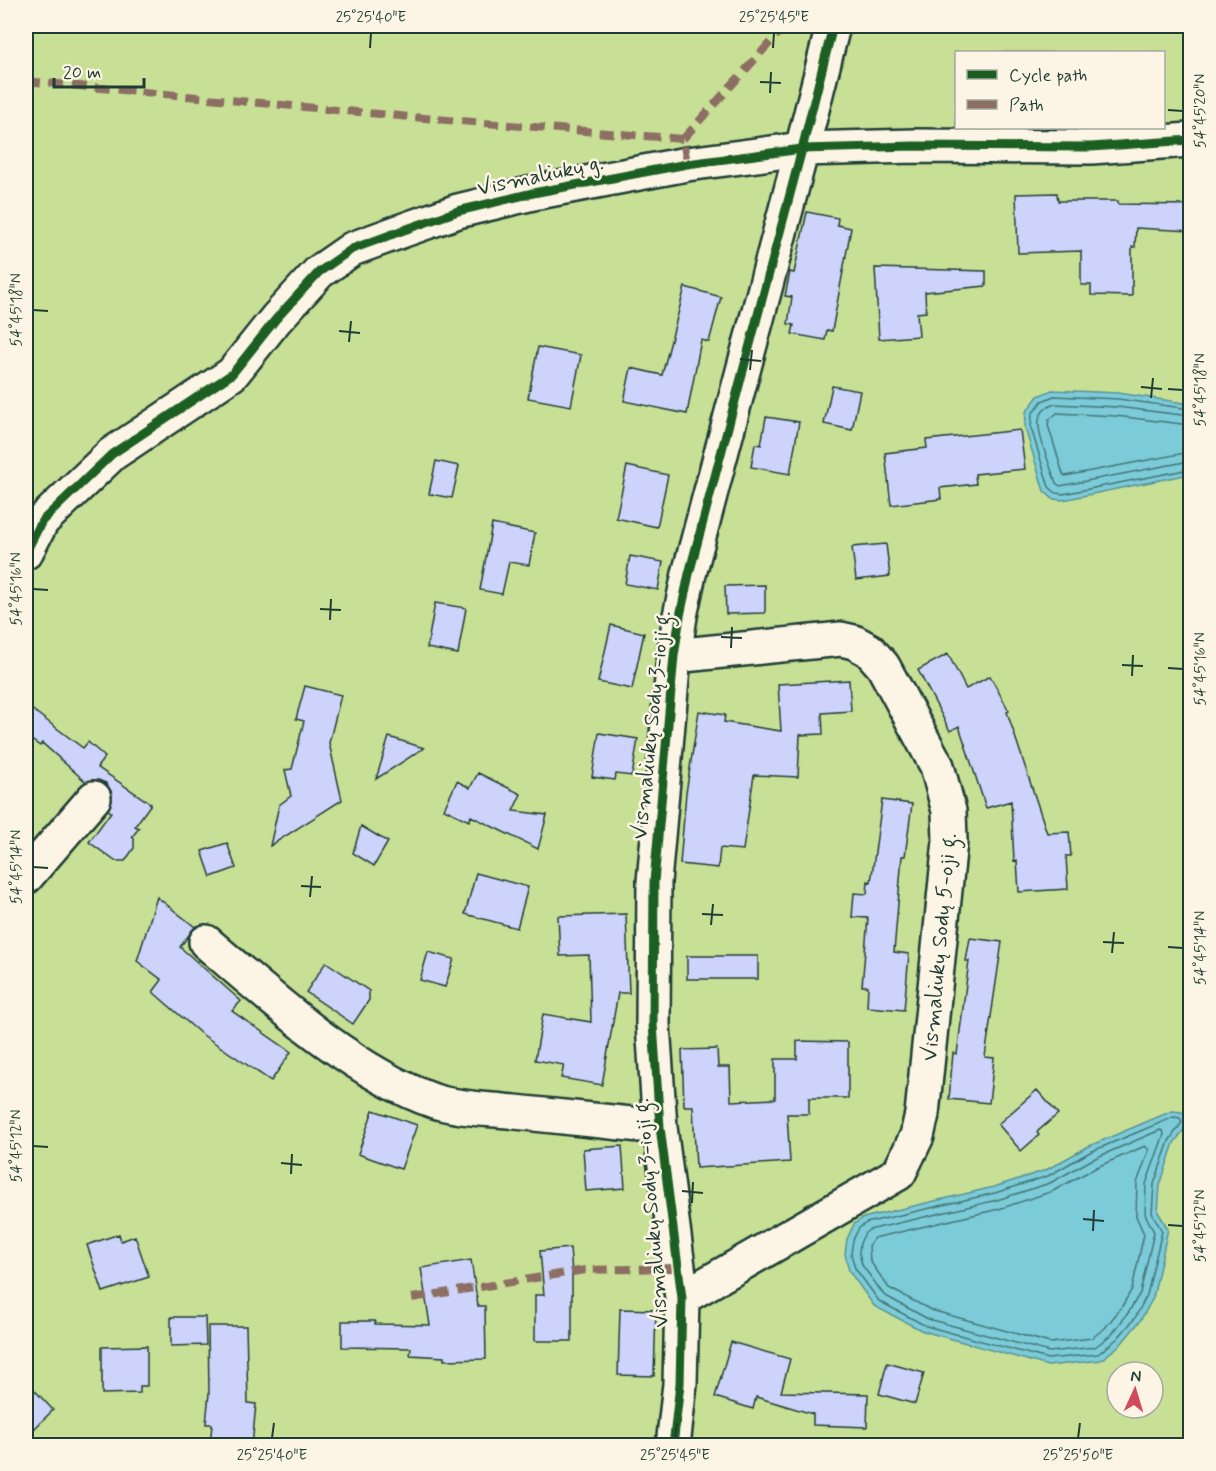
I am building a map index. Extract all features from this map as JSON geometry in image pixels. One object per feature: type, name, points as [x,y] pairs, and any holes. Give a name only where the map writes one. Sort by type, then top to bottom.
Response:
[{"type":"street","name":"Vismaliukų Sodų 3-ioji g.","points":[[673,1446],[680,1384],[682,1298],[660,1127],[653,1024],[654,882],[674,656],[689,574],[833,26]]},
{"type":"street","name":"Vismaliukų g.","points":[[26,552],[42,521],[112,454],[232,374],[276,319],[319,272],[352,249],[458,211],[533,193],[687,164],[802,149],[915,146],[1091,147],[1191,140]]},
{"type":"street","name":"Vismaliukų Sodų 5-oji g.","points":[[674,656],[841,639],[854,642],[869,650],[883,666],[937,766],[949,811],[950,841],[922,1114],[917,1136],[899,1173],[682,1298]]},
{"type":"street","points":[[26,877],[94,798]]},
{"type":"street","points":[[206,942],[273,1000],[347,1055],[405,1089],[436,1101],[474,1108],[660,1127]]},
{"type":"green space","points":[[26,26],[1190,26],[1190,1445],[26,1445]]},
{"type":"water","points":[[1052,390],[1118,393],[1190,404],[1190,474],[1063,500],[1053,499],[1044,491],[1025,428],[1026,412],[1038,396]]},
{"type":"water","points":[[1172,1111],[1188,1115],[1189,1123],[1174,1143],[1160,1185],[1158,1212],[1168,1229],[1153,1298],[1140,1321],[1121,1344],[1101,1360],[1048,1366],[923,1331],[874,1306],[849,1271],[845,1254],[847,1239],[854,1224],[863,1218],[994,1187],[1046,1170],[1087,1147]]},
{"type":"building","points":[[1057,193],[1058,201],[1118,201],[1118,204],[1191,205],[1191,231],[1136,228],[1135,247],[1132,247],[1132,296],[1091,295],[1091,285],[1081,285],[1081,251],[1018,253],[1016,194]]},
{"type":"building","points":[[807,212],[838,218],[837,225],[851,228],[832,331],[827,330],[825,340],[792,334],[794,325],[788,324],[792,297],[785,296],[790,272],[794,273]]},
{"type":"building","points":[[875,268],[986,271],[986,286],[925,292],[926,312],[917,313],[919,336],[879,339]]},
{"type":"building","points":[[685,287],[721,297],[709,342],[701,340],[687,414],[624,401],[631,368],[662,375]]},
{"type":"building","points":[[538,347],[581,355],[571,406],[528,398]]},
{"type":"building","points":[[832,386],[860,391],[852,430],[824,424]]},
{"type":"building","points":[[766,417],[799,422],[790,474],[751,467],[755,444],[761,445]]},
{"type":"building","points":[[1020,430],[1025,469],[975,474],[976,484],[940,488],[941,499],[891,505],[885,453],[927,448],[926,440]]},
{"type":"building","points":[[436,461],[459,466],[452,498],[429,494]]},
{"type":"building","points":[[627,466],[668,475],[657,527],[616,518]]},
{"type":"building","points":[[492,524],[535,533],[529,565],[509,562],[502,594],[480,590]]},
{"type":"building","points":[[886,544],[890,576],[856,580],[852,547]]},
{"type":"building","points":[[630,556],[663,562],[658,590],[625,584]]},
{"type":"building","points":[[765,585],[765,613],[726,614],[725,586]]},
{"type":"building","points":[[435,603],[466,608],[458,654],[427,648]]},
{"type":"building","points":[[611,625],[644,633],[632,689],[598,682]]},
{"type":"building","points":[[948,654],[966,689],[990,676],[1009,711],[1007,712],[1047,833],[1069,832],[1071,856],[1066,856],[1068,889],[1019,892],[1017,860],[1014,861],[1011,801],[986,808],[959,726],[950,731],[918,670]]},
{"type":"building","points":[[849,680],[851,711],[822,713],[823,734],[800,735],[798,777],[754,775],[743,850],[720,848],[718,868],[680,864],[686,793],[699,711],[725,715],[724,722],[781,731],[778,684]]},
{"type":"building","points":[[305,686],[341,695],[329,743],[342,800],[270,846],[279,805],[291,796],[285,770],[292,769],[304,721],[296,719]]},
{"type":"building","points":[[26,705],[83,748],[88,742],[105,757],[97,767],[151,804],[135,826],[139,828],[132,837],[134,848],[125,861],[115,861],[89,842],[111,812],[108,810],[112,801],[111,791],[106,783],[98,780],[86,782],[42,743],[40,746],[26,736]]},
{"type":"building","points":[[599,733],[638,739],[632,776],[616,774],[615,780],[592,777]]},
{"type":"building","points":[[389,737],[424,748],[376,779]]},
{"type":"building","points":[[478,773],[521,794],[513,811],[547,815],[538,849],[471,816],[469,821],[444,809],[457,781],[470,788]]},
{"type":"building","points":[[882,800],[912,804],[905,856],[902,856],[894,952],[909,954],[904,1010],[867,1007],[868,986],[862,986],[868,918],[852,917],[854,893],[867,894],[868,881],[871,882]]},
{"type":"building","points":[[361,826],[388,842],[374,866],[353,853]]},
{"type":"building","points":[[227,843],[236,868],[211,877],[202,851]]},
{"type":"building","points":[[476,873],[528,887],[517,928],[465,914]]},
{"type":"building","points":[[157,897],[195,927],[180,947],[241,1001],[232,1011],[291,1052],[271,1081],[200,1033],[153,992],[162,980],[137,961]]},
{"type":"building","points":[[626,914],[629,993],[618,993],[602,1085],[561,1078],[564,1065],[535,1060],[543,1014],[591,1022],[589,955],[560,956],[558,916]]},
{"type":"building","points":[[970,938],[1002,942],[985,1057],[994,1058],[989,1103],[949,1099],[953,1053],[957,1054]]},
{"type":"building","points":[[428,952],[454,959],[445,987],[420,980]]},
{"type":"building","points":[[687,956],[758,956],[758,979],[687,979]]},
{"type":"building","points":[[326,962],[369,991],[369,1000],[353,1024],[306,992]]},
{"type":"building","points":[[797,1041],[848,1042],[848,1098],[809,1098],[809,1114],[787,1114],[790,1162],[696,1168],[693,1106],[684,1106],[682,1050],[717,1049],[718,1067],[730,1067],[731,1101],[775,1099],[775,1059],[797,1059]]},
{"type":"building","points":[[1037,1090],[1058,1114],[1037,1132],[1039,1135],[1021,1151],[998,1124]]},
{"type":"building","points":[[373,1110],[417,1125],[401,1169],[358,1154]]},
{"type":"building","points":[[622,1146],[625,1188],[586,1191],[583,1149]]},
{"type":"building","points":[[119,1234],[121,1241],[135,1236],[149,1277],[103,1292],[87,1245]]},
{"type":"building","points":[[570,1248],[572,1341],[535,1341],[535,1295],[544,1295],[540,1251]]},
{"type":"building","points":[[471,1260],[478,1306],[485,1306],[486,1359],[444,1360],[444,1357],[410,1355],[411,1348],[342,1347],[342,1321],[430,1325],[421,1268]]},
{"type":"building","points":[[620,1309],[656,1310],[654,1376],[618,1375]]},
{"type":"building","points":[[171,1317],[205,1317],[206,1345],[171,1346]]},
{"type":"building","points":[[208,1326],[246,1326],[248,1403],[256,1404],[252,1446],[210,1446],[212,1424],[206,1424],[209,1393]]},
{"type":"building","points":[[731,1342],[790,1359],[781,1392],[868,1394],[867,1427],[813,1425],[813,1414],[756,1397],[753,1409],[715,1397]]},
{"type":"building","points":[[147,1346],[147,1386],[140,1386],[140,1393],[102,1394],[102,1347]]},
{"type":"building","points":[[887,1363],[924,1373],[915,1404],[879,1394]]},
{"type":"building","points":[[26,1381],[53,1410],[26,1437]]},
{"type":"marked path","points":[[683,139],[785,26]]},
{"type":"marked path","points":[[26,81],[411,117],[683,139],[687,164]]},
{"type":"marked path","points":[[412,1298],[585,1270],[680,1268]]},
{"type":"cycle path","points":[[673,1446],[680,1384],[682,1298],[660,1127],[653,1024],[654,882],[674,656],[689,574],[833,26]]},
{"type":"cycle path","points":[[26,552],[42,521],[112,454],[232,374],[276,319],[319,272],[352,249],[404,230],[458,211],[533,193],[687,164],[802,149],[914,146],[1091,147],[1190,140]]}]
